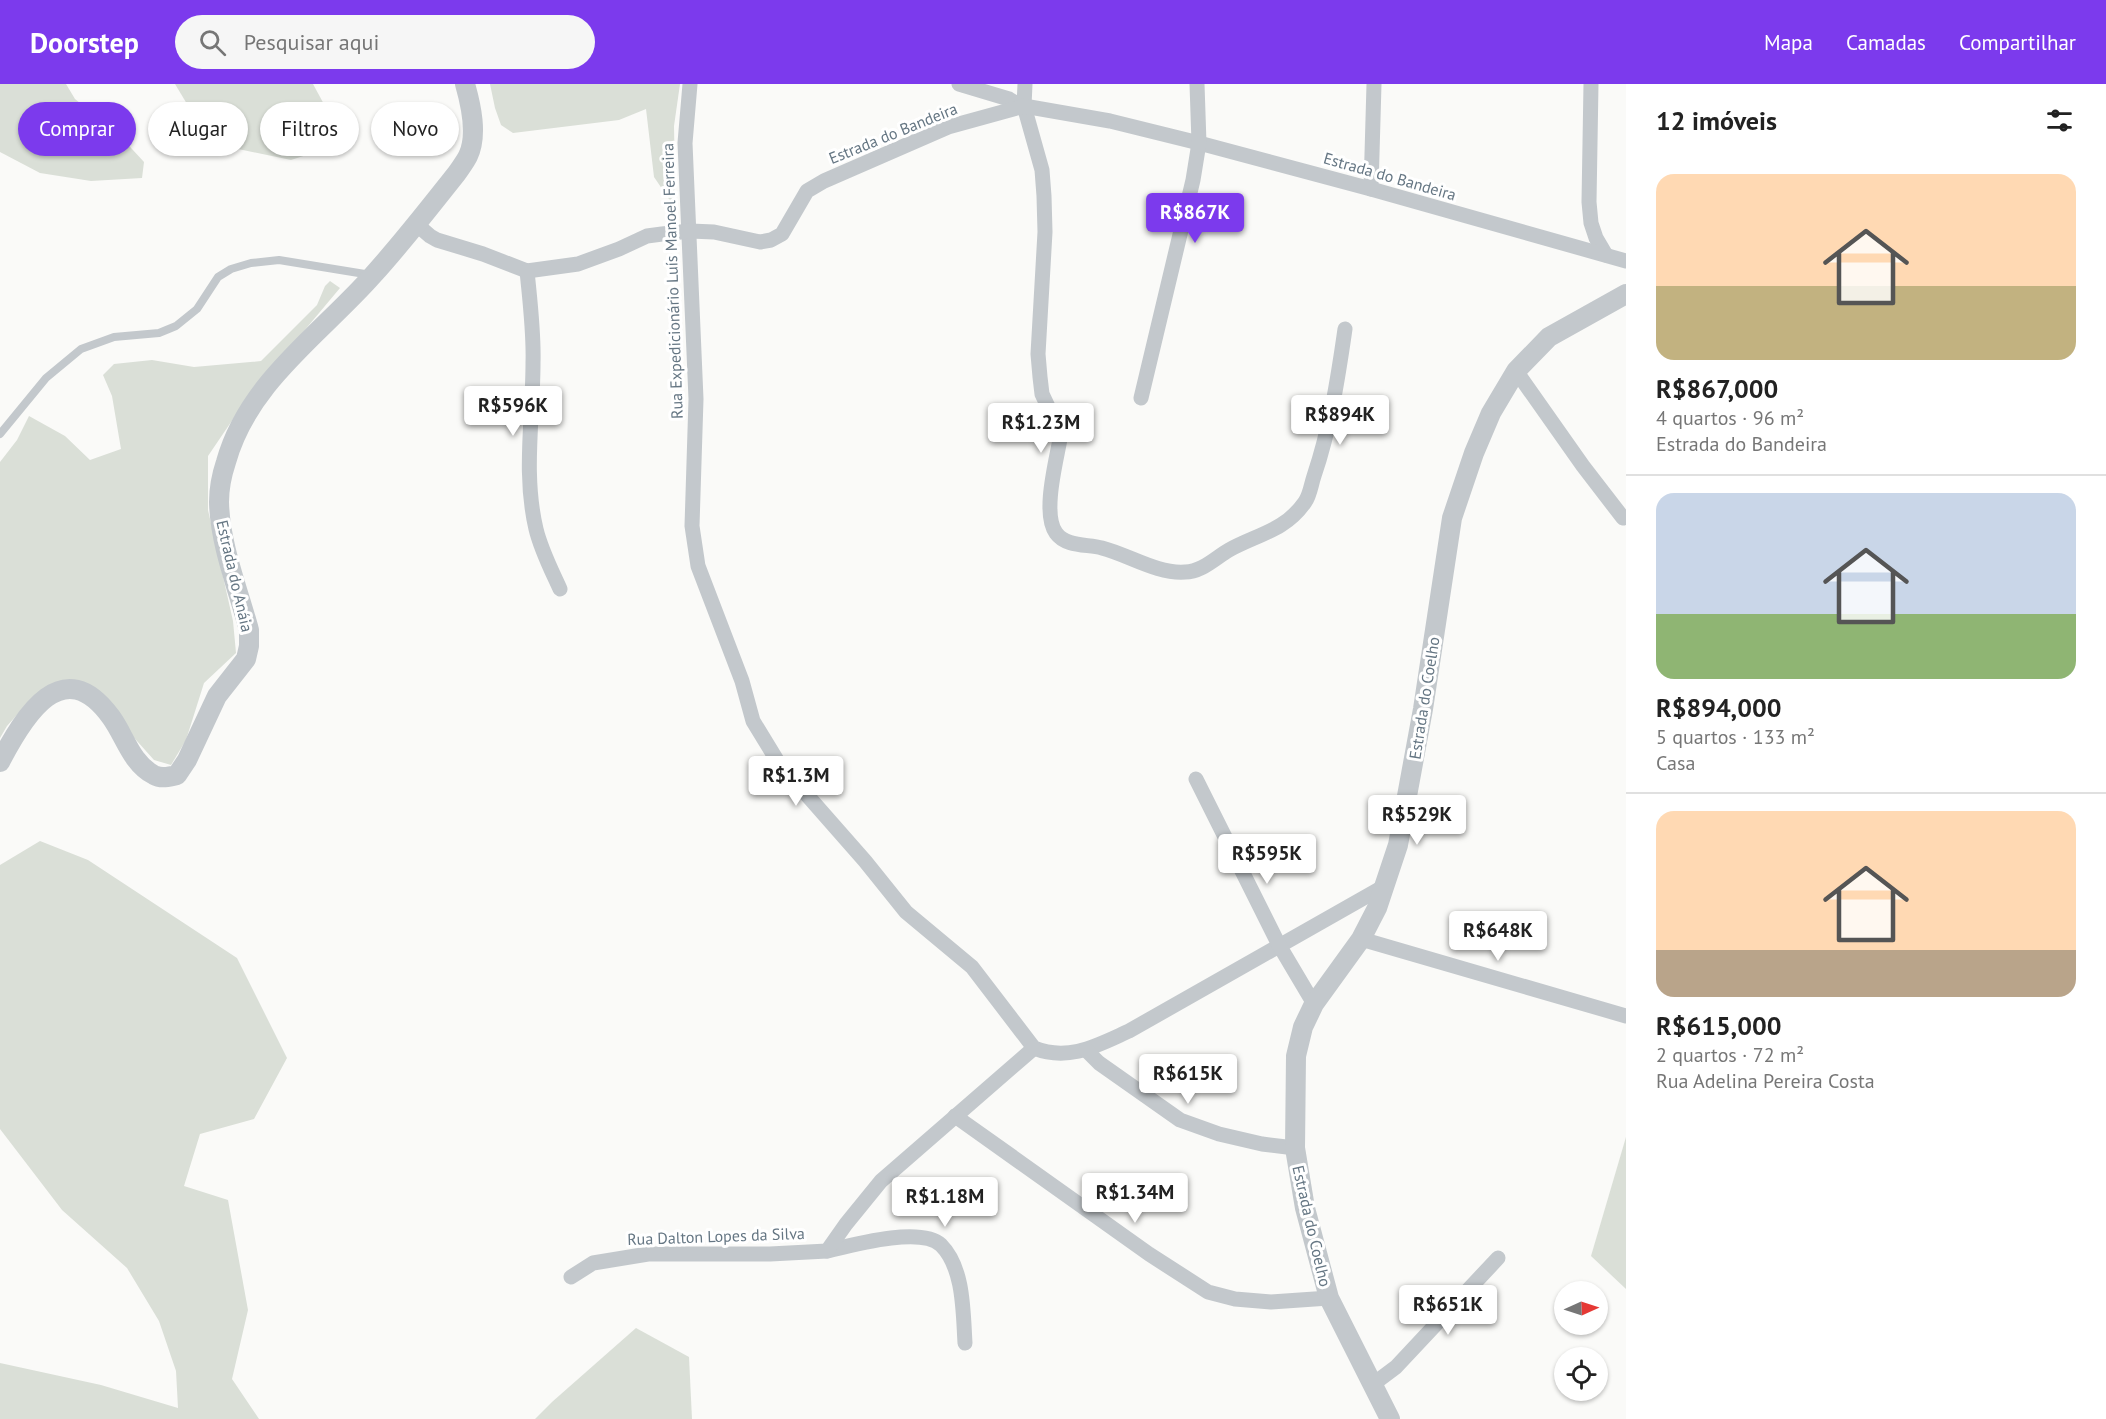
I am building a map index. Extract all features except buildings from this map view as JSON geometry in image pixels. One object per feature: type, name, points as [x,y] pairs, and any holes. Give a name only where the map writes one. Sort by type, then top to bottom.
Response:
[{"type":"street","name":"Estrada do Anáia","points":[[0,762],[13,737],[35,706],[54,693],[67,689],[81,689],[93,696],[111,717],[132,754],[145,768],[161,778],[177,775],[187,760],[217,696],[246,659],[249,646],[249,630],[222,533],[219,501],[222,477],[239,424],[264,387],[373,275],[457,173],[468,156],[473,138],[470,100],[465,84]]},
{"type":"street","name":"Rua Expedicionário Luís Manoel Ferreira","points":[[690,84],[685,143],[696,399],[692,526],[698,566],[742,681],[753,721],[778,762],[865,861],[906,912],[972,967],[1034,1048]]},
{"type":"street","points":[[958,84],[1009,99],[1022,106]]},
{"type":"street","points":[[1025,84],[1022,106],[1042,170],[1044,196],[1045,232],[1038,354],[1040,377],[1042,394],[1058,428],[1060,439],[1050,510],[1056,534],[1066,542],[1103,548],[1156,567],[1185,572],[1196,571],[1230,549],[1274,530],[1294,516],[1307,499],[1320,458],[1346,329]]},
{"type":"street","points":[[1141,398],[1193,180],[1199,143],[1197,84]]},
{"type":"street","points":[[1371,189],[1374,84]]},
{"type":"street","points":[[1591,84],[1589,202],[1591,223],[1596,238],[1606,255]]},
{"type":"street","name":"Estrada do Bandeira","points":[[415,223],[437,240],[527,271],[578,264],[647,236],[690,231],[714,232],[760,242],[771,240],[782,234],[807,191],[824,181],[948,127],[1022,106],[1110,121],[1199,143],[1626,261]]},
{"type":"street","points":[[527,271],[534,366],[529,428],[530,488],[541,547],[560,589]]},
{"type":"street","name":"Estrada do Coelho","points":[[1390,1419],[1329,1298],[1305,1208],[1295,1148],[1296,1056],[1303,1027],[1314,1004],[1361,939],[1377,908],[1398,844],[1424,709],[1452,518],[1474,453],[1491,413],[1516,371],[1549,337],[1626,294]]},
{"type":"street","points":[[1516,371],[1623,518]]},
{"type":"street","points":[[1196,779],[1279,945],[1314,1004]]},
{"type":"street","points":[[1034,1048],[1049,1054],[1086,1050],[1129,1030],[1383,887]]},
{"type":"street","points":[[1361,939],[1626,1016]]},
{"type":"street","name":"Rua Dalton Lopes da Silva","points":[[571,1277],[593,1263],[618,1257],[648,1254],[770,1254],[827,1251],[881,1181],[1034,1048]]},
{"type":"street","points":[[1086,1050],[1099,1063],[1180,1120],[1219,1134],[1262,1144],[1295,1148]]},
{"type":"street","points":[[955,1116],[1149,1254],[1208,1292],[1235,1299],[1271,1302],[1329,1298]]},
{"type":"street","points":[[827,1251],[898,1237],[923,1238],[939,1244],[951,1258],[957,1276],[965,1342]]},
{"type":"street","points":[[1372,1384],[1396,1367],[1498,1258]]},
{"type":"lane","points":[[0,434],[46,378],[81,349],[114,337],[159,333],[176,326],[197,309],[218,277],[231,269],[251,263],[279,260],[373,275]]},
{"type":"shaded area","points":[[0,84],[66,84],[79,102],[18,102],[18,156],[136,156],[136,153],[144,162],[142,178],[91,181],[40,173],[0,152]]},
{"type":"shaded area","points":[[175,84],[313,84],[323,102],[260,102],[260,154],[248,151],[248,102],[186,102]]},
{"type":"shaded area","points":[[490,84],[680,84],[674,126],[673,205],[654,177],[646,109],[619,120],[513,133],[501,125]]},
{"type":"shaded area","points":[[272,156],[303,156],[291,160]]},
{"type":"shaded area","points":[[330,281],[340,288],[246,400],[208,456],[208,510],[233,621],[236,653],[204,683],[186,740],[171,765],[154,760],[94,693],[32,698],[7,726],[0,738],[0,462],[17,440],[29,416],[65,436],[90,460],[121,449],[112,396],[103,375],[114,364],[152,360],[194,367],[261,361],[317,305],[325,286]]},
{"type":"shaded area","points":[[40,841],[88,860],[237,958],[287,1058],[254,1119],[200,1134],[184,1186],[228,1200],[248,1310],[232,1379],[259,1419],[0,1419],[0,1363],[101,1385],[178,1408],[176,1371],[159,1321],[127,1268],[62,1210],[0,1129],[0,865]]},
{"type":"shaded area","points":[[1626,1137],[1626,1289],[1591,1256]]},
{"type":"shaded area","points":[[636,1328],[689,1357],[692,1419],[535,1419],[552,1402]]}]
